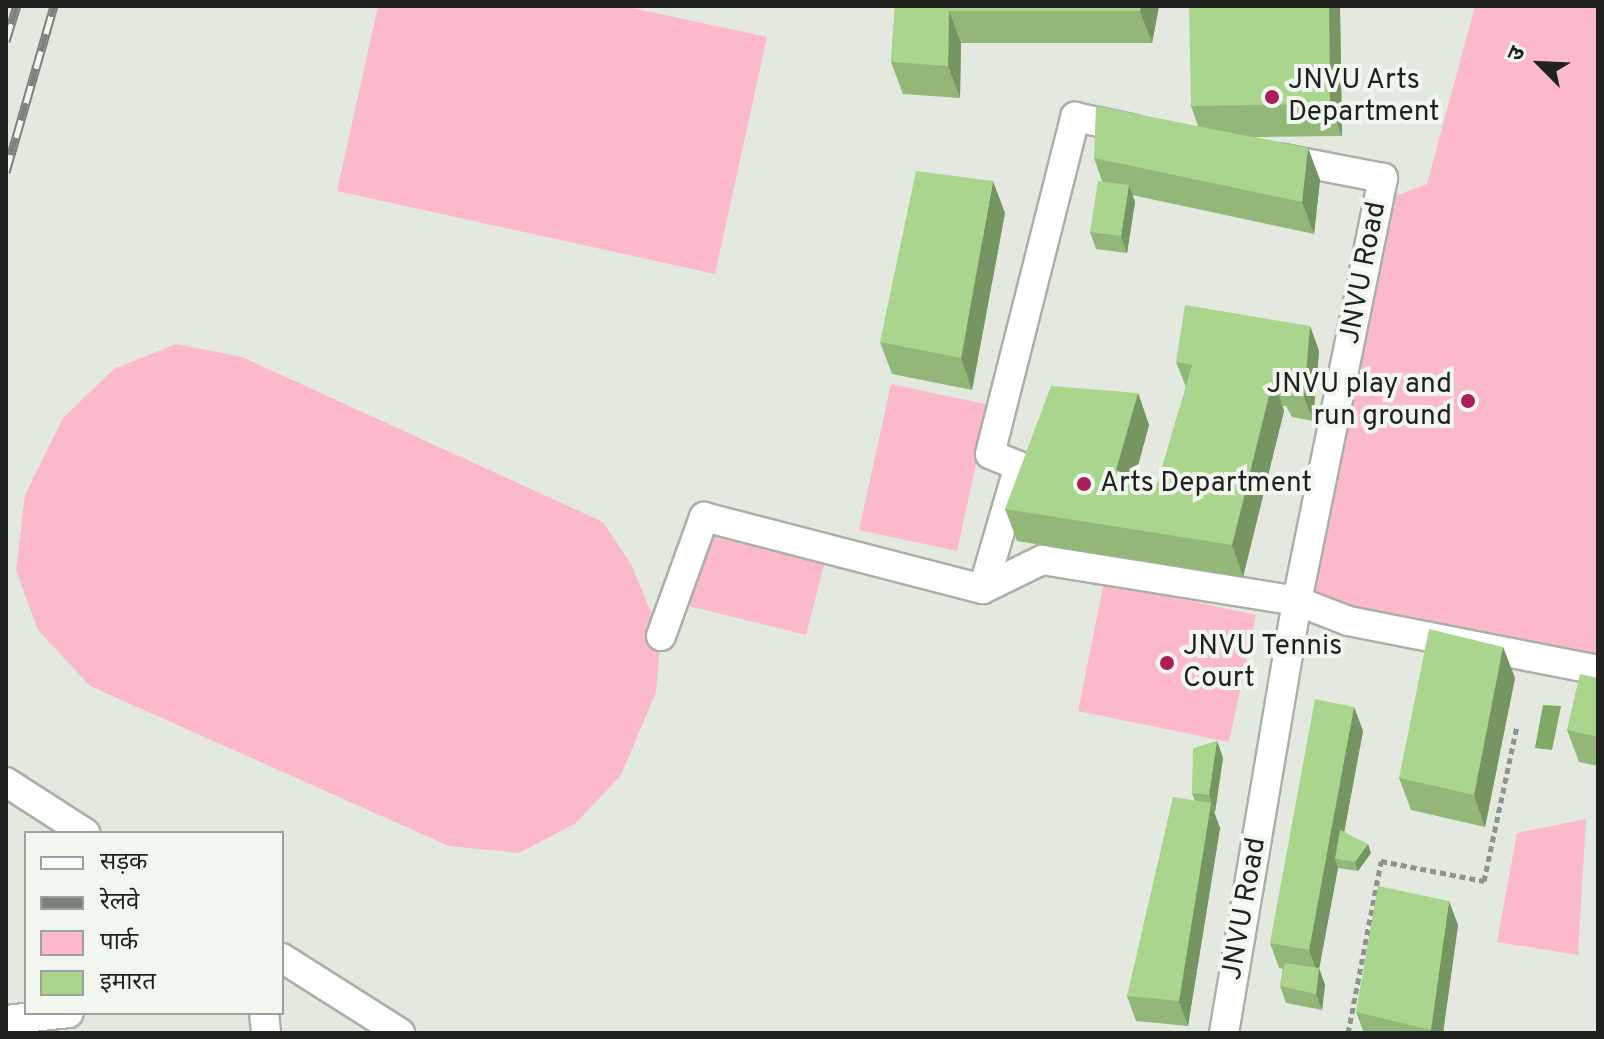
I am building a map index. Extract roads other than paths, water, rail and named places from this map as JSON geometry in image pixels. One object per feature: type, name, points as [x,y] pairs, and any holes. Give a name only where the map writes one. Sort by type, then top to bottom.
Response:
[{"type":"street","points":[[983,589],[1019,466],[990,454],[1075,117],[1168,136]]},
{"type":"street","name":"JNVU Road","points":[[1224,1033],[1297,601],[1383,178],[1245,151]]},
{"type":"street","points":[[661,636],[704,517],[983,589],[1042,560],[1297,601],[1348,621],[1598,670]]},
{"type":"street","points":[[6,782],[70,828]]},
{"type":"street","points":[[284,959],[400,1033]]},
{"type":"street","points":[[6,1020],[52,1015]]},
{"type":"railway","points":[[6,41],[17,6]]},
{"type":"railway","points":[[6,172],[54,6]]},
{"type":"place","name":"JNVU Arts Department","points":[[1272,97]]},
{"type":"place","name":"JNVU play and run ground","points":[[1468,401]]},
{"type":"place","name":"Arts Department","points":[[1084,484]]},
{"type":"place","name":"JNVU Tennis Court","points":[[1167,663]]}]
